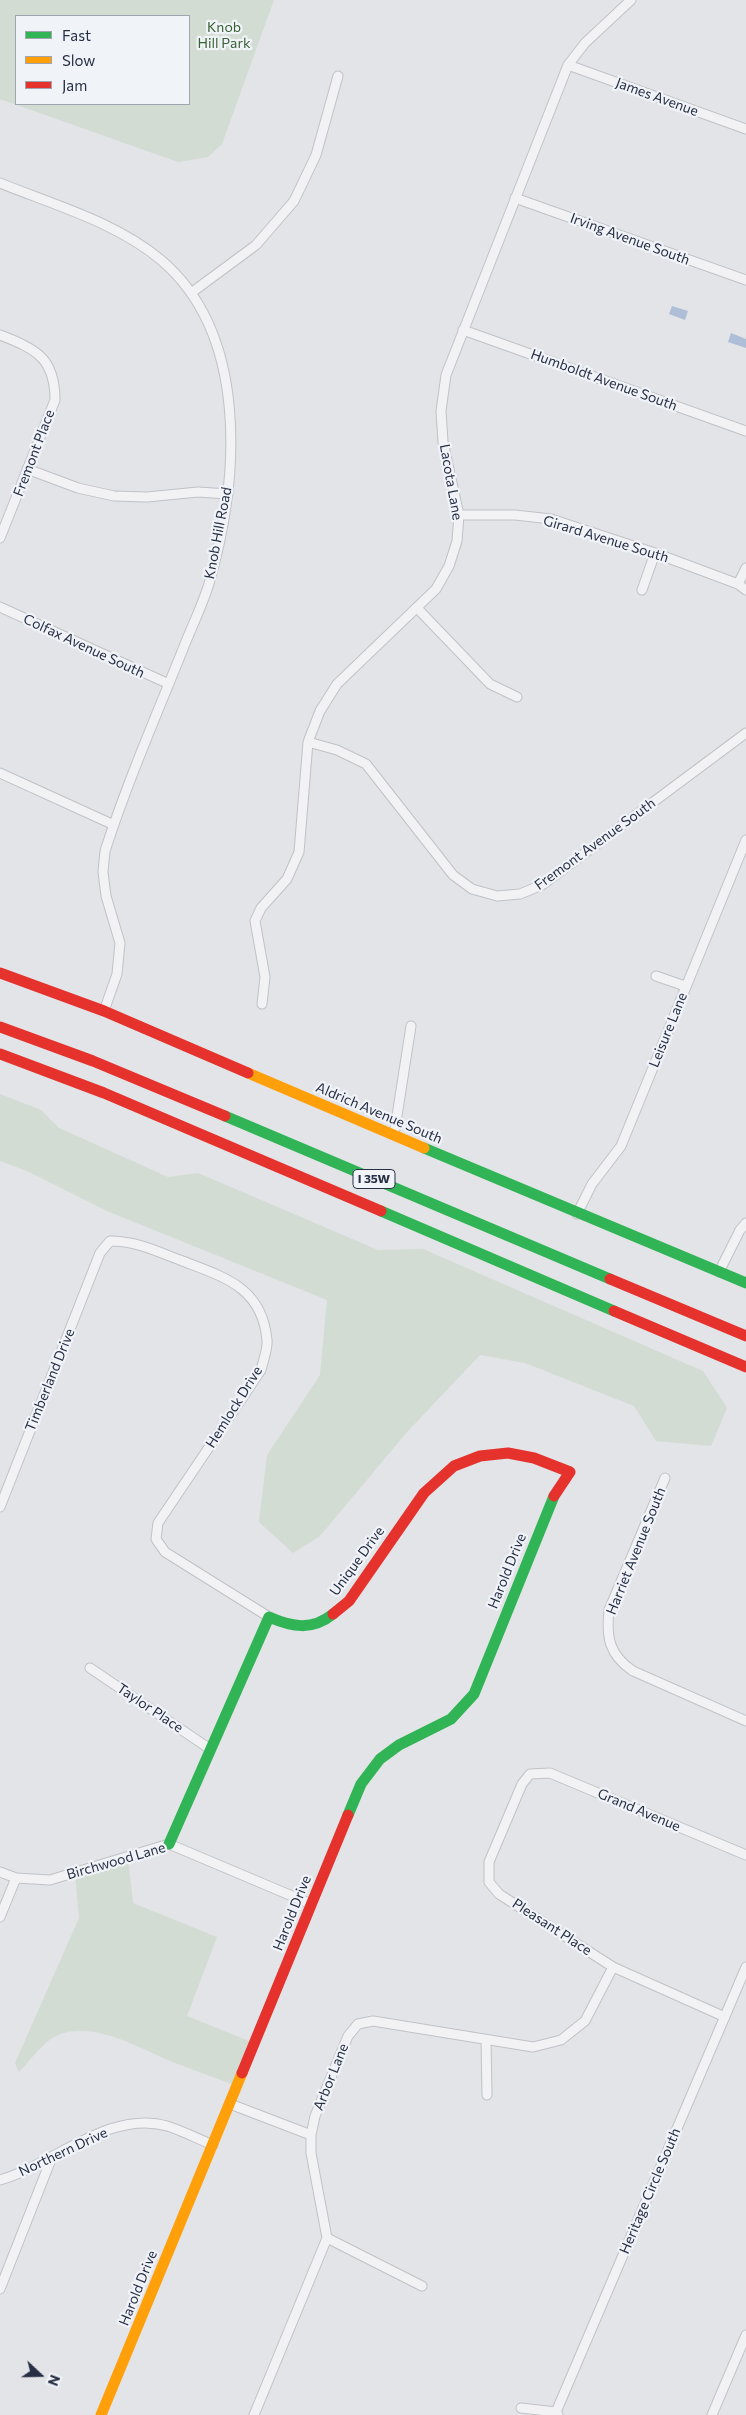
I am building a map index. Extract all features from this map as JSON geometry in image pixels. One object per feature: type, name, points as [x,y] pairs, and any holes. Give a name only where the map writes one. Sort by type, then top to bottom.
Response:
[{"type":"main road","name":"Aldrich Avenue South","points":[[0,973],[104,1012],[577,1214],[746,1282]]},
{"type":"main road","name":"I 35W","points":[[0,1027],[93,1061],[746,1336]]},
{"type":"main road","name":"I 35W","points":[[0,1054],[104,1093],[746,1367]]},
{"type":"main road","points":[[714,1353],[746,1378]]},
{"type":"main road","name":"Unique Drive","points":[[269,1617],[296,1627],[322,1621],[336,1614],[348,1602],[424,1493],[454,1466],[480,1456],[508,1453],[534,1458],[570,1472]]},
{"type":"main road","name":"Harold Drive","points":[[101,2415],[361,1784],[372,1766],[397,1744],[449,1721],[474,1694],[557,1489],[570,1472]]},
{"type":"main road","points":[[169,1844],[269,1617]]},
{"type":"street","name":"Lacota Lane","points":[[262,1004],[265,977],[255,921],[261,908],[287,879],[300,852],[308,742],[320,711],[337,684],[436,589],[449,566],[457,541],[459,515],[444,442],[441,411],[446,375],[568,66],[585,43],[631,0]]},
{"type":"street","name":"James Avenue","points":[[568,66],[746,129]]},
{"type":"street","points":[[191,293],[256,245],[294,201],[316,155],[338,76]]},
{"type":"street","name":"Knob Hill Road","points":[[0,183],[124,234],[162,261],[191,293],[213,333],[225,374],[231,433],[228,494],[212,575],[105,851],[103,872],[106,896],[117,929],[120,957],[104,1012]]},
{"type":"street","name":"Irving Avenue South","points":[[515,198],[746,280]]},
{"type":"street","name":"Humboldt Avenue South","points":[[463,330],[746,431]]},
{"type":"street","name":"Fremont Place","points":[[0,335],[28,346],[49,365],[55,383],[55,400],[0,538]]},
{"type":"street","points":[[27,470],[78,488],[114,496],[148,497],[198,492],[228,494]]},
{"type":"street","name":"Girard Avenue South","points":[[459,515],[515,515],[551,519],[655,553],[742,587]]},
{"type":"street","points":[[642,590],[655,553]]},
{"type":"street","points":[[742,587],[746,568]]},
{"type":"street","name":"Colfax Avenue South","points":[[0,607],[169,684]]},
{"type":"street","points":[[417,608],[490,684],[517,697]]},
{"type":"street","name":"Fremont Avenue South","points":[[308,742],[337,750],[366,764],[453,875],[472,889],[497,896],[520,894],[542,885],[746,733]]},
{"type":"street","points":[[0,773],[114,825]]},
{"type":"street","name":"Leisure Lane","points":[[577,1214],[592,1184],[621,1146],[746,840]]},
{"type":"street","points":[[656,976],[685,986]]},
{"type":"street","points":[[394,1135],[411,1026]]},
{"type":"street","points":[[719,1272],[740,1230],[746,1223]]},
{"type":"street","name":"Hemlock Drive","points":[[100,1253],[110,1240],[129,1241],[138,1244],[233,1281],[248,1295],[261,1314],[267,1342],[261,1370],[158,1523],[156,1539],[165,1552],[269,1617]]},
{"type":"street","name":"Timberland Drive","points":[[0,1507],[100,1253]]},
{"type":"street","name":"Harriet Avenue South","points":[[665,1478],[609,1610],[607,1633],[621,1663],[633,1671],[746,1721]]},
{"type":"street","name":"Taylor Place","points":[[90,1668],[210,1749]]},
{"type":"street","name":"Grand Avenue","points":[[530,1774],[550,1772],[746,1856]]},
{"type":"street","name":"Pleasant Place","points":[[530,1774],[522,1784],[489,1862],[489,1882],[499,1894],[613,1967],[725,2017]]},
{"type":"street","name":"Birchwood Lane","points":[[0,1872],[16,1878],[50,1880],[169,1844],[311,1904]]},
{"type":"street","points":[[0,1917],[16,1878]]},
{"type":"street","name":"Arbor Lane","points":[[327,2238],[311,2153],[311,2135],[315,2116],[348,2036],[358,2024],[373,2022],[533,2047],[560,2040],[584,2021],[613,1967]]},
{"type":"street","name":"Heritage Circle South","points":[[557,2414],[746,1967]]},
{"type":"street","points":[[486,2040],[487,2095]]},
{"type":"street","points":[[230,2104],[311,2135]]},
{"type":"street","name":"Northern Drive","points":[[0,2180],[108,2129],[134,2123],[166,2126],[213,2145]]},
{"type":"street","points":[[0,2289],[52,2157]]},
{"type":"street","points":[[254,2415],[327,2238],[422,2286]]},
{"type":"street","points":[[712,2415],[746,2335]]},
{"type":"street","points":[[521,2408],[557,2414]]},
{"type":"green space","name":"Knob Hill Park","points":[[0,0],[274,0],[222,144],[208,157],[178,162],[17,105],[190,105],[190,15],[15,15],[15,104],[0,99]]},
{"type":"green space","points":[[0,1094],[41,1110],[59,1128],[168,1177],[198,1173],[378,1250],[423,1249],[703,1371],[727,1408],[711,1446],[656,1441],[634,1406],[525,1363],[480,1355],[407,1432],[320,1536],[293,1553],[259,1522],[267,1455],[320,1375],[327,1300],[107,1211],[27,1171],[0,1161]]},
{"type":"green space","points":[[128,1857],[133,1903],[217,1937],[187,2016],[254,2043],[237,2086],[175,2063],[114,2037],[81,2031],[65,2033],[51,2039],[38,2050],[19,2072],[15,2063],[79,1918],[75,1872]]},
{"type":"water","points":[[672,306],[688,311],[685,320],[669,314]]},
{"type":"water","points":[[731,333],[746,339],[746,348],[728,342]]},
{"type":"traffic: fast","points":[[225,1116],[610,1279]]},
{"type":"traffic: fast","points":[[424,1148],[746,1283]]},
{"type":"traffic: fast","points":[[381,1211],[614,1311]]},
{"type":"traffic: fast","points":[[348,1815],[361,1784],[380,1759],[399,1745],[451,1719],[474,1694],[554,1496]]},
{"type":"traffic: fast","points":[[169,1844],[269,1617],[302,1626],[317,1623],[333,1614]]},
{"type":"traffic: slow","points":[[248,1073],[424,1148]]},
{"type":"traffic: slow","points":[[101,2415],[242,2073]]},
{"type":"traffic: jam","points":[[0,973],[104,1011],[248,1073]]},
{"type":"traffic: jam","points":[[0,1027],[93,1061],[225,1116]]},
{"type":"traffic: jam","points":[[0,1054],[104,1093],[381,1211]]},
{"type":"traffic: jam","points":[[610,1279],[746,1336]]},
{"type":"traffic: jam","points":[[614,1311],[746,1367]]},
{"type":"traffic: jam","points":[[333,1614],[349,1601],[424,1493],[454,1466],[480,1456],[508,1453],[534,1458],[570,1472],[554,1496]]},
{"type":"traffic: jam","points":[[242,2073],[348,1815]]}]
